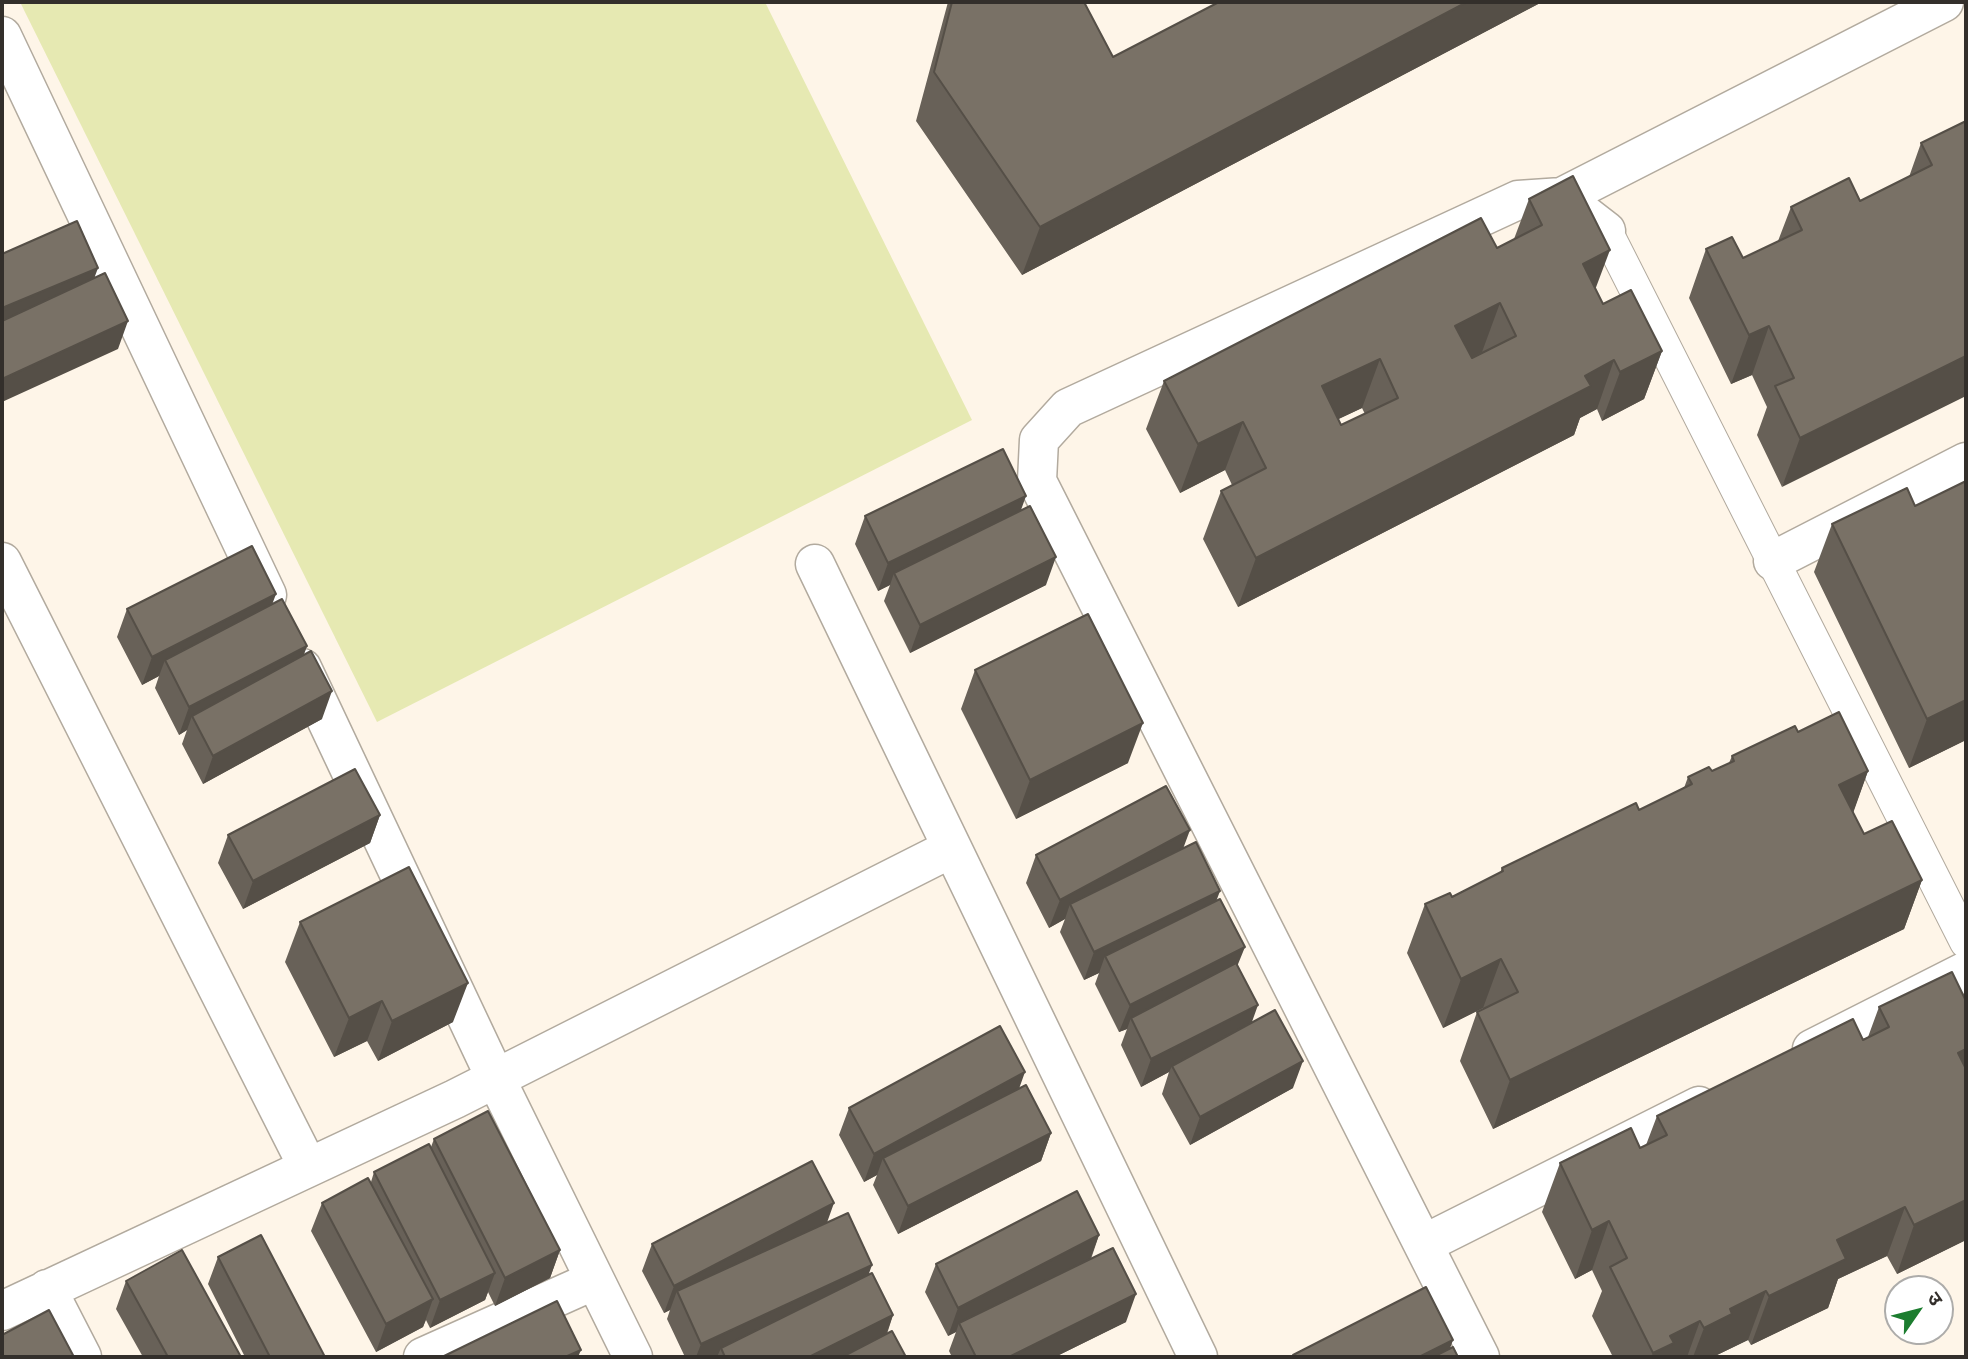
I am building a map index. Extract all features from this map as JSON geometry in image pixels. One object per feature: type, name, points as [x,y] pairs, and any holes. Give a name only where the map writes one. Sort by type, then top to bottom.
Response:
[{"type":"street","points":[[1480,1357],[1037,481],[1039,440],[1068,408],[1518,200],[1562,197],[1944,2]]},
{"type":"street","points":[[2,36],[495,1077],[633,1357]]},
{"type":"street","points":[[1562,197],[1606,231]]},
{"type":"street","points":[[1773,561],[1966,462]]},
{"type":"street","points":[[2,562],[308,1167]]},
{"type":"street","points":[[815,564],[1198,1357]]},
{"type":"street","points":[[2,1311],[455,1099],[951,848]]},
{"type":"street","points":[[1781,1064],[1966,971]]},
{"type":"street","points":[[1424,1244],[1732,1089]]},
{"type":"street","points":[[423,1357],[595,1280]]},
{"type":"street","points":[[47,1289],[82,1357]]},
{"type":"lane","points":[[1606,231],[1966,942]]},
{"type":"green space","points":[[20,2],[765,2],[972,420],[377,722]]},
{"type":"building","points":[[952,2],[1084,2],[1113,57],[1219,2],[1467,2],[1040,227],[934,72]]},
{"type":"building","points":[[1966,121],[1966,356],[1800,438],[1775,386],[1794,378],[1769,326],[1749,335],[1706,249],[1732,237],[1743,258],[1802,230],[1791,207],[1849,178],[1860,201],[1932,165],[1921,143]]},
{"type":"building","points":[[1573,176],[1610,250],[1583,264],[1603,304],[1631,290],[1662,351],[1620,372],[1614,360],[1585,376],[1591,386],[1256,558],[1221,491],[1266,468],[1243,422],[1198,444],[1164,381],[1481,218],[1497,248],[1542,225],[1529,199]],"holes":[[[1500,303],[1516,336],[1472,358],[1455,326]],[[1380,359],[1398,398],[1341,425],[1322,386]]]},
{"type":"building","points":[[77,221],[98,268],[2,308],[2,254]]},
{"type":"building","points":[[105,273],[128,321],[2,379],[2,321]]},
{"type":"building","points":[[1003,449],[1026,496],[888,563],[865,516]]},
{"type":"building","points":[[1966,481],[1966,700],[1927,719],[1832,524],[1907,488],[1915,506]]},
{"type":"building","points":[[1030,506],[1056,557],[920,625],[894,573]]},
{"type":"building","points":[[252,546],[276,594],[152,657],[127,609]]},
{"type":"building","points":[[282,599],[307,646],[189,707],[165,660]]},
{"type":"building","points":[[1088,614],[1143,723],[1030,780],[975,670]]},
{"type":"building","points":[[311,651],[332,691],[213,756],[192,716]]},
{"type":"building","points":[[1839,712],[1868,771],[1839,785],[1864,834],[1892,821],[1922,880],[1510,1080],[1477,1012],[1518,992],[1501,959],[1461,979],[1425,904],[1450,893],[1452,897],[1503,871],[1502,868],[1636,803],[1639,810],[1692,784],[1688,777],[1709,767],[1712,771],[1734,761],[1732,756],[1795,726],[1798,732]]},
{"type":"building","points":[[355,769],[380,815],[253,881],[228,835]]},
{"type":"building","points":[[1166,786],[1190,830],[1060,900],[1036,855]]},
{"type":"building","points":[[1196,842],[1220,891],[1094,952],[1070,904]]},
{"type":"building","points":[[409,867],[468,983],[392,1021],[382,1001],[349,1018],[300,922]]},
{"type":"building","points":[[1220,899],[1245,947],[1130,1005],[1105,956]]},
{"type":"building","points":[[1236,963],[1258,1005],[1151,1059],[1131,1018]]},
{"type":"building","points":[[1952,972],[1966,1001],[1966,1049],[1958,1053],[1966,1069],[1966,1200],[1914,1225],[1905,1207],[1837,1240],[1846,1259],[1769,1296],[1766,1291],[1730,1309],[1732,1314],[1704,1328],[1700,1321],[1670,1336],[1674,1343],[1653,1353],[1610,1267],[1627,1258],[1609,1221],[1592,1230],[1560,1163],[1631,1128],[1640,1148],[1667,1135],[1657,1116],[1853,1019],[1863,1040],[1889,1027],[1879,1007]]},
{"type":"building","points":[[1275,1010],[1303,1061],[1200,1117],[1172,1066]]},
{"type":"building","points":[[1000,1026],[1025,1072],[874,1154],[849,1108]]},
{"type":"building","points":[[1026,1085],[1051,1133],[908,1206],[883,1158]]},
{"type":"building","points":[[488,1111],[560,1250],[505,1278],[434,1139]]},
{"type":"building","points":[[429,1144],[495,1273],[440,1300],[374,1172]]},
{"type":"building","points":[[812,1161],[834,1203],[674,1286],[652,1244]]},
{"type":"building","points":[[368,1178],[433,1299],[386,1324],[322,1203]]},
{"type":"building","points":[[1077,1191],[1099,1235],[958,1308],[936,1264]]},
{"type":"building","points":[[848,1213],[872,1265],[701,1344],[677,1291]]},
{"type":"building","points":[[261,1235],[325,1357],[270,1357],[218,1257]]},
{"type":"building","points":[[1113,1248],[1136,1294],[1009,1357],[976,1357],[959,1323]]},
{"type":"building","points":[[182,1250],[241,1357],[168,1357],[126,1281]]},
{"type":"building","points":[[872,1273],[893,1315],[809,1357],[725,1357],[721,1348]]},
{"type":"building","points":[[1426,1287],[1453,1340],[1419,1357],[1293,1355]]},
{"type":"building","points":[[557,1301],[581,1350],[565,1357],[442,1357]]},
{"type":"building","points":[[49,1310],[74,1357],[2,1357],[2,1335]]},
{"type":"building","points":[[892,1331],[906,1357],[842,1357]]},
{"type":"building","points":[[1453,1347],[1458,1357],[1433,1357]]}]
